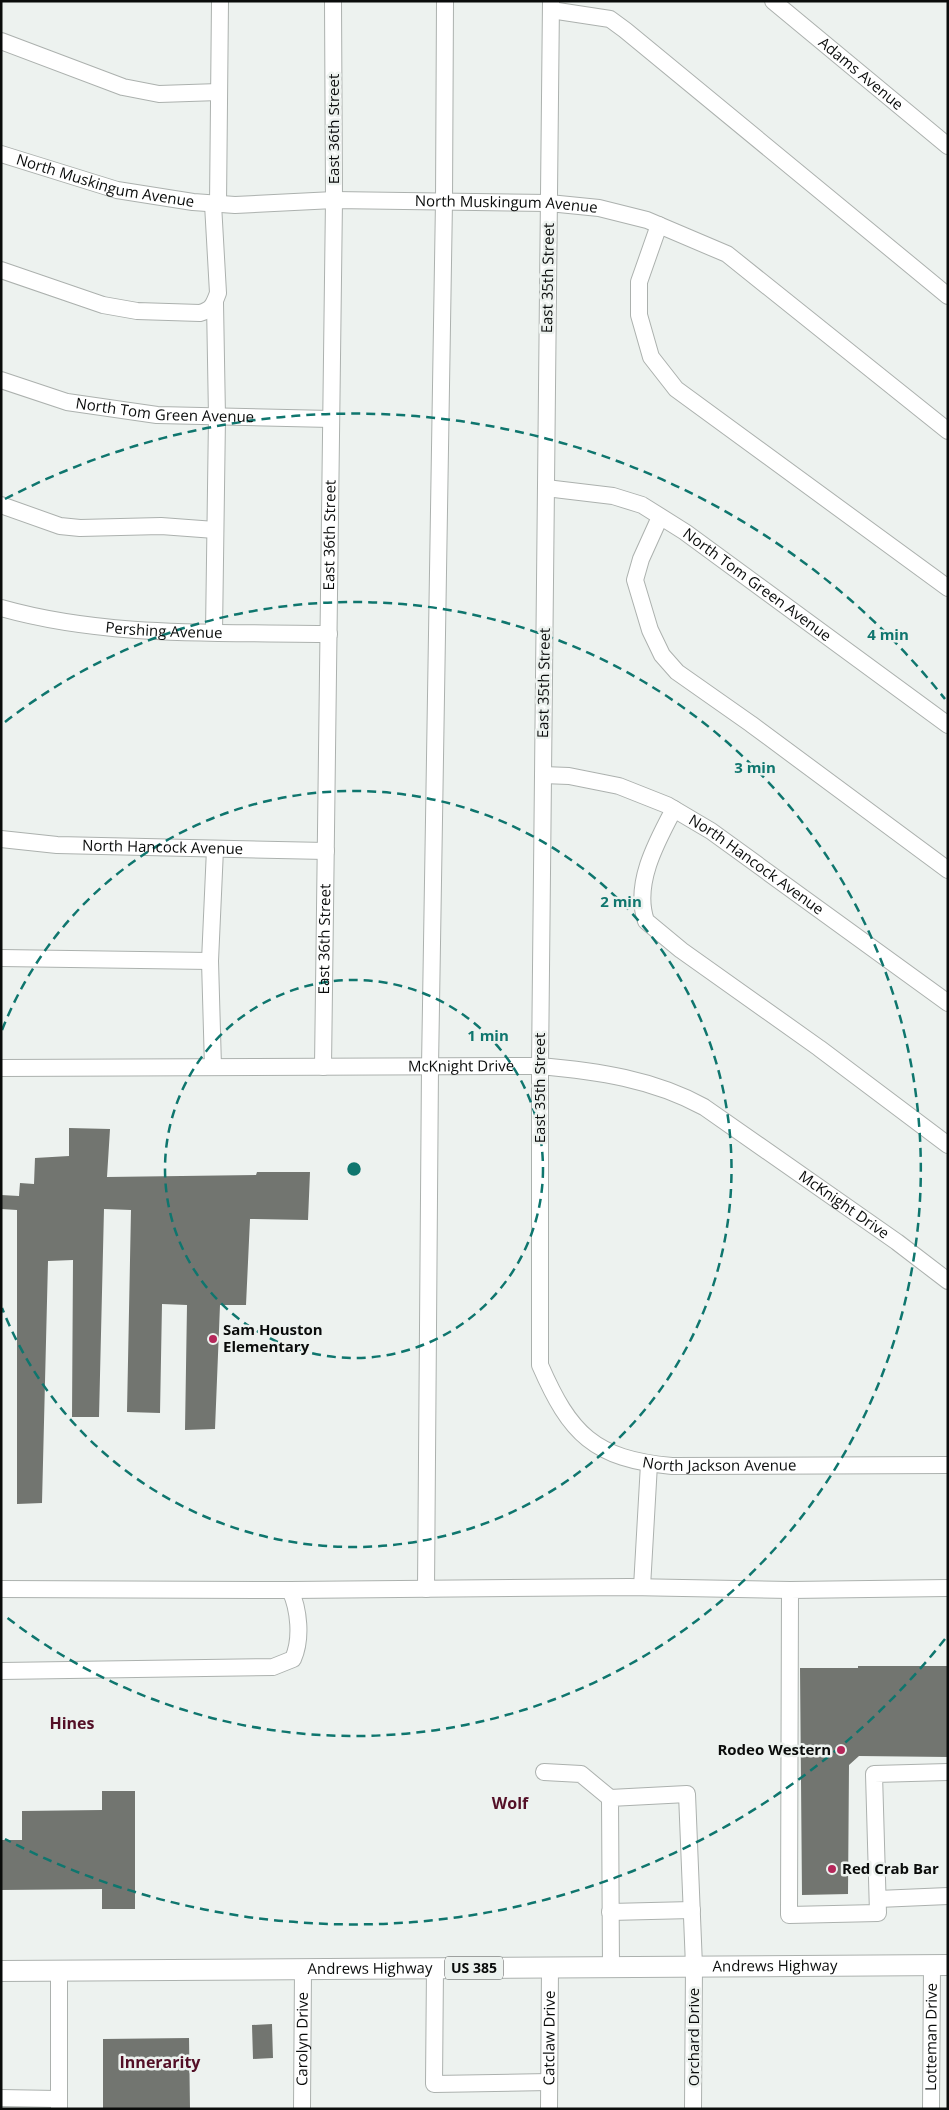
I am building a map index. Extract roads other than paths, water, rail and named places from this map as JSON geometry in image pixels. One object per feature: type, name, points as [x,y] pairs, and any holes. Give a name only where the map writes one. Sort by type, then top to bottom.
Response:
[{"type":"main road","name":"Andrews Highway","points":[[1,1971],[940,1965]]},
{"type":"street","points":[[214,632],[215,304],[218,293],[216,204],[220,92],[220,1]]},
{"type":"street","name":"East 36th Street","points":[[323,1067],[334,200],[333,1]]},
{"type":"street","points":[[426,1588],[430,1066],[444,201],[445,1]]},
{"type":"street","name":"Adams Avenue","points":[[773,1],[948,146]]},
{"type":"street","points":[[551,6],[610,19],[948,296]]},
{"type":"street","name":"East 35th Street","points":[[540,1365],[540,1066],[551,6]]},
{"type":"street","points":[[1,41],[123,87],[159,94],[220,92]]},
{"type":"street","name":"North Muskingum Avenue","points":[[1,154],[117,190],[154,197],[216,204],[282,204],[334,200],[549,203],[599,208],[659,225],[726,254],[948,431]]},
{"type":"street","points":[[659,225],[639,282],[639,314],[651,357],[676,389],[948,588]]},
{"type":"street","points":[[1,270],[103,305],[138,311],[200,314],[208,311],[215,304]]},
{"type":"street","name":"North Tom Green Avenue","points":[[1,380],[67,402],[157,415],[331,419]]},
{"type":"street","name":"North Tom Green Avenue","points":[[546,488],[613,496],[642,505],[685,532],[948,725]]},
{"type":"street","points":[[1,505],[60,526],[73,528],[109,529],[160,526],[215,530]]},
{"type":"street","points":[[660,517],[641,559],[635,580],[650,630],[662,655],[676,672],[751,724],[948,870]]},
{"type":"street","name":"Pershing Avenue","points":[[1,608],[43,620],[129,630],[329,634]]},
{"type":"street","name":"North Hancock Avenue","points":[[543,775],[570,776],[619,786],[674,809],[711,831],[948,1003]]},
{"type":"street","points":[[674,809],[654,848],[647,867],[643,903],[646,921],[681,950],[819,1048],[948,1145]]},
{"type":"street","name":"North Hancock Avenue","points":[[1,839],[57,845],[326,851]]},
{"type":"street","points":[[213,1067],[210,961],[215,848]]},
{"type":"street","points":[[1,958],[210,961]]},
{"type":"street","name":"McKnight Drive","points":[[1,1068],[540,1066],[619,1076],[655,1085],[685,1096],[769,1151],[948,1281]]},
{"type":"street","name":"North Jackson Avenue","points":[[540,1365],[554,1399],[569,1421],[588,1440],[620,1458],[649,1464],[672,1466],[948,1465]]},
{"type":"street","points":[[642,1587],[649,1464]]},
{"type":"street","points":[[1,1589],[290,1590],[642,1587],[790,1590],[948,1588]]},
{"type":"street","points":[[1,1671],[273,1666],[293,1659],[298,1649],[296,1604],[290,1590]]},
{"type":"street","points":[[790,1590],[789,1915],[878,1913],[874,1774],[948,1772]]},
{"type":"street","points":[[544,1772],[581,1774],[610,1798],[611,1967]]},
{"type":"street","name":"Orchard Drive","points":[[610,1798],[687,1794],[694,1966],[693,2109]]},
{"type":"street","points":[[878,1899],[948,1896]]},
{"type":"street","points":[[610,1912],[692,1910]]},
{"type":"street","name":"Lotteman Drive","points":[[931,2109],[940,1965]]},
{"type":"street","name":"Catclaw Drive","points":[[549,2109],[550,1967]]},
{"type":"street","points":[[435,1968],[434,2084],[549,2082]]},
{"type":"street","name":"Carolyn Drive","points":[[302,2109],[303,1969]]},
{"type":"street","points":[[1,2098],[58,2104],[59,1970]]},
{"type":"place","name":"Sam Houston Elementary","points":[[213,1339]]},
{"type":"place","name":"Rodeo Western","points":[[841,1750]]},
{"type":"place","name":"Red Crab Bar","points":[[832,1869]]},
{"type":"district","name":"Hines","points":[[72,1723]]},
{"type":"district","name":"Wolf","points":[[510,1803]]},
{"type":"district","name":"Innerarity","points":[[160,2062]]}]
